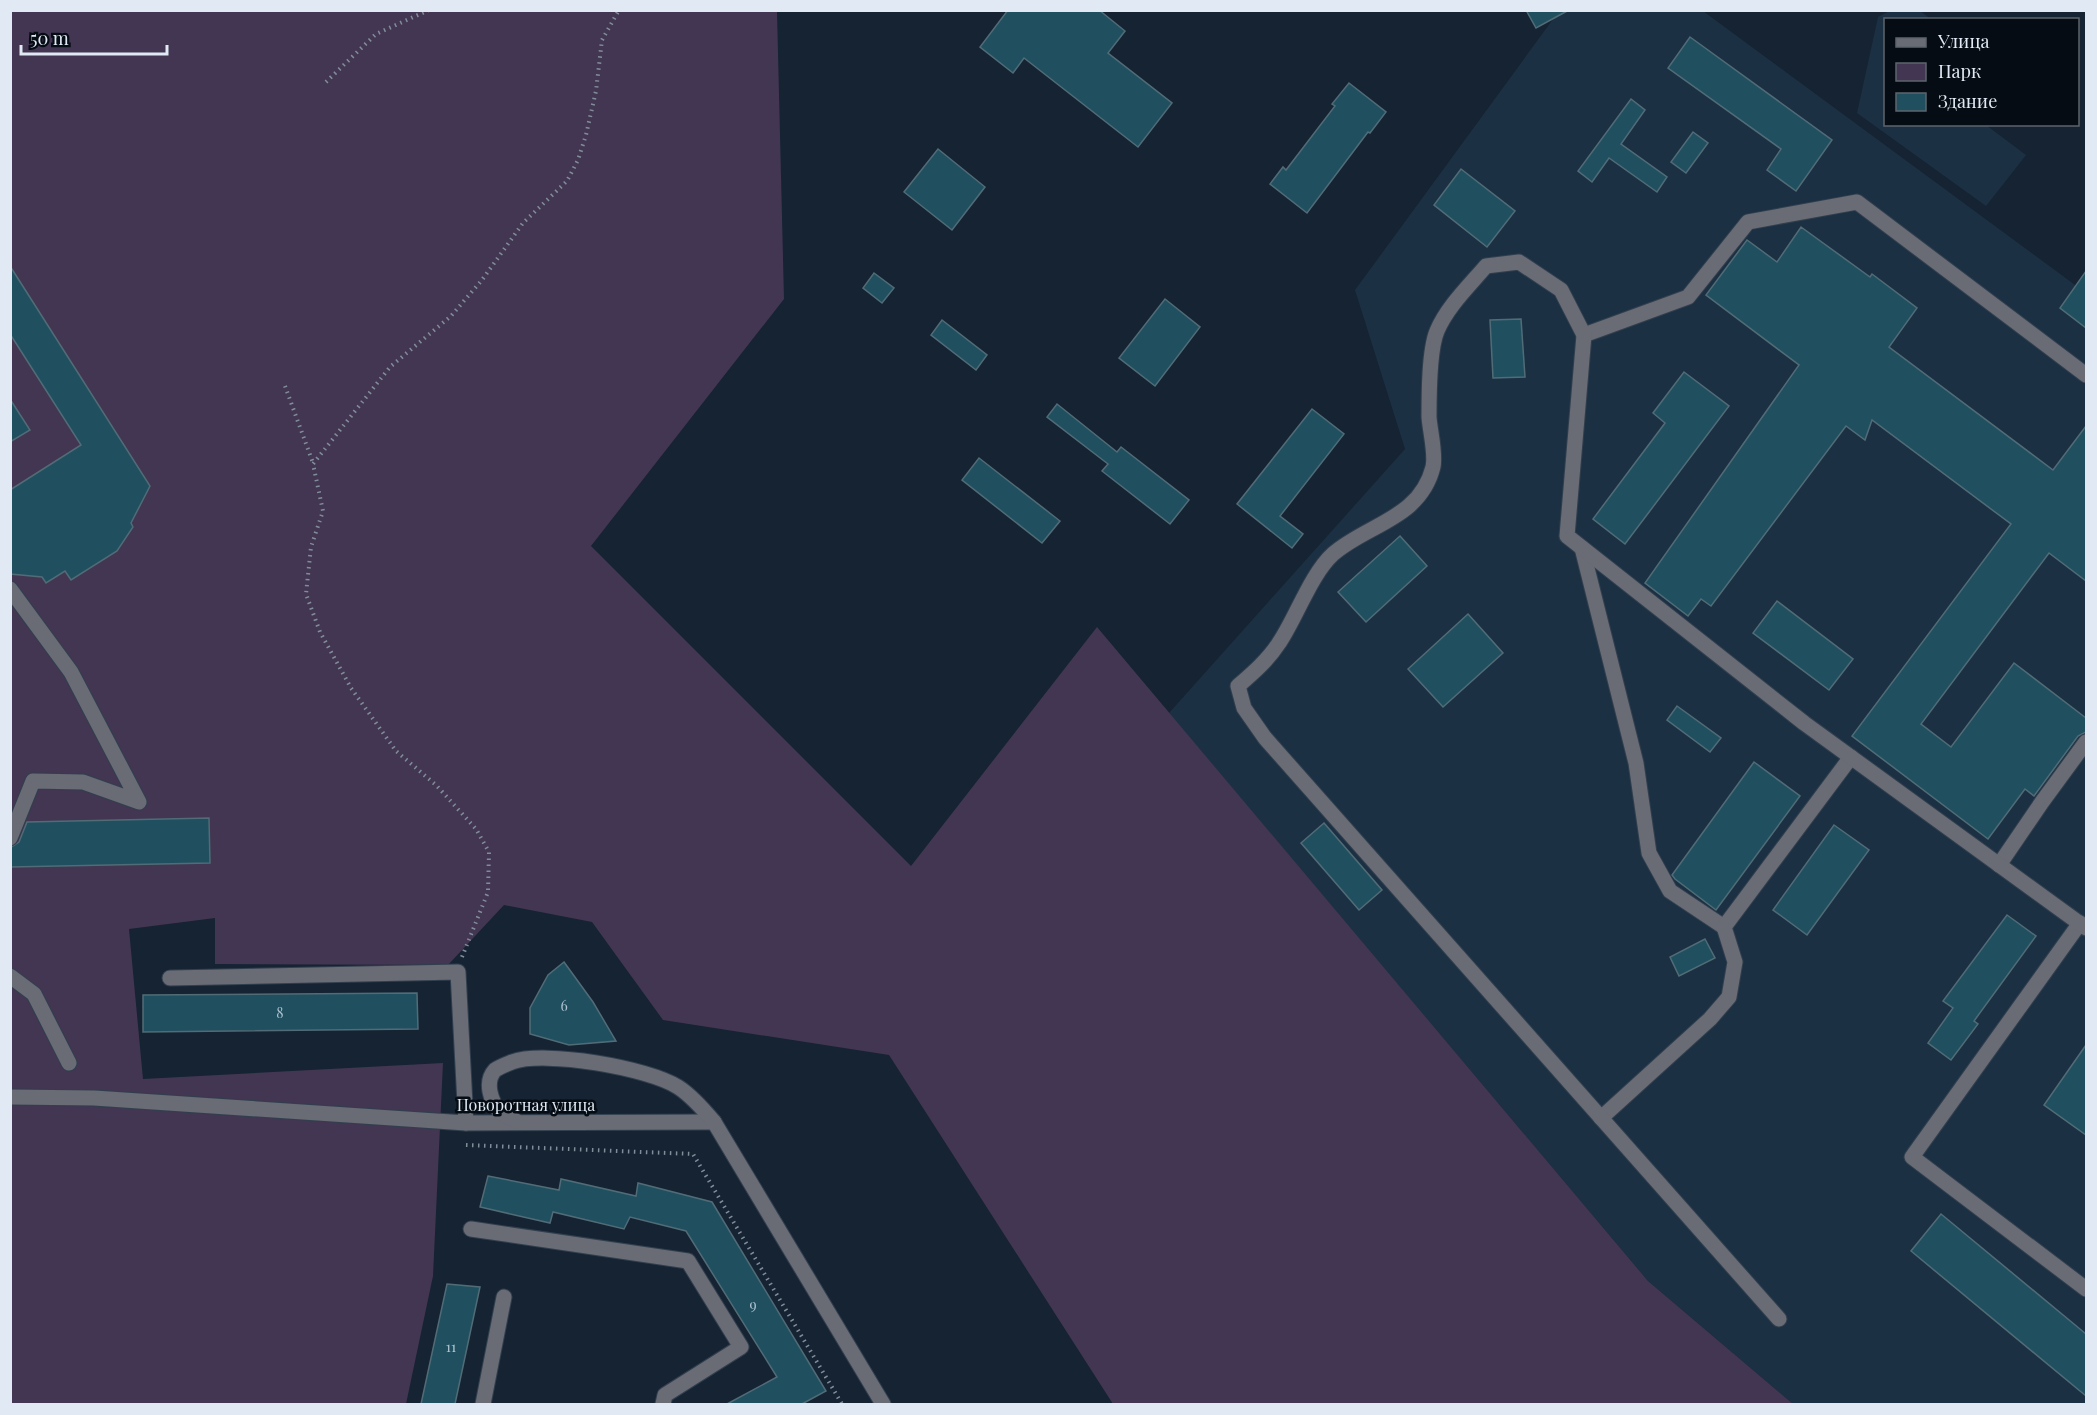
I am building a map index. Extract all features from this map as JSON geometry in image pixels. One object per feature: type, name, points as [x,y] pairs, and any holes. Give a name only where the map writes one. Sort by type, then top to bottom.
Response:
[{"type":"street","points":[[1584,335],[1688,297],[1748,222],[1857,202],[2086,375]]},
{"type":"street","points":[[1779,1319],[1266,738],[1245,708],[1238,686],[1263,664],[1280,643],[1320,571],[1333,554],[1403,513],[1424,488],[1433,465],[1429,417],[1430,369],[1437,332],[1460,295],[1486,266],[1519,262],[1561,290],[1584,335],[1567,536],[1695,639],[1851,757],[2083,926],[1912,1157],[2086,1289]]},
{"type":"street","points":[[1582,548],[1636,763],[1649,853],[1670,891],[1724,927],[1735,962],[1729,997],[1710,1019],[1601,1118]]},
{"type":"street","points":[[10,589],[71,672],[139,802],[83,782],[33,781],[10,838]]},
{"type":"street","points":[[1999,865],[2086,742]]},
{"type":"street","points":[[1724,927],[1851,757]]},
{"type":"street","points":[[170,978],[458,972],[466,1123]]},
{"type":"street","points":[[10,976],[34,994],[69,1063]]},
{"type":"street","points":[[519,1123],[501,1114],[492,1100],[489,1084],[495,1071],[512,1062],[529,1058],[599,1064],[654,1077],[678,1087],[714,1122],[883,1404]]},
{"type":"street","name":"Поворотная улица","points":[[10,1097],[94,1098],[466,1123],[714,1122]]},
{"type":"street","points":[[471,1229],[688,1261],[741,1347],[665,1395],[663,1404]]},
{"type":"street","points":[[483,1404],[504,1297]]},
{"type":"path","points":[[326,82],[376,34],[429,10]]},
{"type":"path","points":[[313,464],[390,367],[452,316],[482,280],[523,223],[567,182],[578,160],[586,135],[596,91],[602,40],[619,10]]},
{"type":"path","points":[[285,386],[313,464],[323,511],[311,547],[306,594],[320,632],[351,688],[396,751],[435,785],[468,820],[489,852],[488,892],[464,949],[458,972]]},
{"type":"path","points":[[466,1145],[693,1154],[842,1404]]},
{"type":"shaded area","points":[[1891,10],[1920,11],[1930,18],[1884,18],[1884,126],[1987,126],[2026,155],[1986,206],[1857,113],[1878,17]]},
{"type":"shaded area","points":[[1559,11],[1703,11],[2086,293],[2086,1404],[1793,1404],[1648,1281],[1169,713],[1405,449],[1355,290]]},
{"type":"green space","points":[[10,11],[777,11],[784,299],[591,546],[911,866],[1097,627],[1648,1281],[1793,1404],[1113,1404],[889,1055],[663,1020],[592,922],[504,905],[448,965],[215,964],[215,918],[129,929],[143,1079],[443,1063],[433,1276],[406,1404],[11,1404]]},
{"type":"building","points":[[1008,10],[1099,10],[1125,31],[1108,53],[1172,103],[1138,147],[1024,58],[1013,73],[980,47]]},
{"type":"building","points":[[1526,10],[1569,10],[1536,28]]},
{"type":"building","points":[[1690,37],[1832,140],[1796,191],[1767,170],[1781,149],[1668,68]]},
{"type":"building","points":[[1349,83],[1386,112],[1370,133],[1368,132],[1307,213],[1270,184],[1283,167],[1286,170],[1335,106],[1332,104]]},
{"type":"building","points":[[1631,99],[1645,110],[1621,144],[1667,177],[1657,192],[1609,158],[1592,182],[1578,171]]},
{"type":"building","points":[[1693,132],[1708,143],[1686,173],[1671,162]]},
{"type":"building","points":[[938,149],[985,187],[952,230],[904,192]]},
{"type":"building","points":[[1461,169],[1515,211],[1487,247],[1434,205]]},
{"type":"building","points":[[1801,227],[1870,277],[1872,274],[1917,308],[1889,347],[2053,470],[2086,426],[2086,581],[2049,553],[1921,724],[1951,747],[2014,663],[2086,718],[2086,732],[2078,736],[2034,796],[2025,789],[1988,839],[1852,736],[2011,524],[1872,420],[1865,440],[1846,426],[1711,606],[1701,599],[1688,616],[1645,583],[1799,365],[1706,295],[1747,240],[1777,262]]},
{"type":"building","points":[[10,266],[150,486],[131,523],[133,527],[117,551],[71,580],[65,571],[46,583],[42,577],[10,574],[10,490],[81,445],[10,334]]},
{"type":"building","points":[[2086,271],[2086,328],[2060,308]]},
{"type":"building","points":[[874,273],[894,288],[882,303],[863,288]]},
{"type":"building","points":[[1165,299],[1200,327],[1155,386],[1119,358]]},
{"type":"building","points":[[1521,319],[1525,377],[1493,378],[1490,320]]},
{"type":"building","points":[[942,320],[987,355],[976,370],[931,335]]},
{"type":"building","points":[[1684,372],[1729,406],[1625,544],[1593,519],[1665,423],[1653,413]]},
{"type":"building","points":[[10,399],[30,430],[10,442]]},
{"type":"building","points":[[1057,404],[1117,452],[1121,447],[1189,500],[1170,524],[1102,471],[1108,464],[1047,417]]},
{"type":"building","points":[[1312,409],[1344,434],[1280,516],[1303,534],[1292,548],[1237,504]]},
{"type":"building","points":[[979,458],[1060,521],[1042,543],[962,480]]},
{"type":"building","points":[[1400,536],[1427,566],[1366,622],[1338,592]]},
{"type":"building","points":[[1777,601],[1853,659],[1829,690],[1753,633]]},
{"type":"building","points":[[1468,614],[1503,653],[1443,707],[1408,669]]},
{"type":"building","points":[[1677,706],[1721,738],[1710,752],[1667,720]]},
{"type":"building","points":[[1754,762],[1800,796],[1716,910],[1672,875]]},
{"type":"building","points":[[209,818],[210,863],[10,867],[10,848],[19,842],[27,822]]},
{"type":"building","points":[[1324,823],[1382,890],[1359,910],[1301,843]]},
{"type":"building","points":[[1834,825],[1869,850],[1807,935],[1773,910]]},
{"type":"building","points":[[2007,915],[2036,936],[1974,1021],[1978,1024],[1951,1060],[1928,1043],[1953,1008],[1943,1001]]},
{"type":"building","points":[[1705,939],[1715,958],[1679,976],[1670,957]]},
{"type":"building","points":[[564,962],[593,1002],[616,1041],[569,1045],[530,1034],[530,1008],[548,975]]},
{"type":"building","points":[[417,993],[418,1029],[143,1032],[143,995]]},
{"type":"building","points":[[2086,1045],[2086,1135],[2044,1105]]},
{"type":"building","points":[[488,1176],[559,1190],[561,1179],[636,1196],[638,1183],[712,1202],[826,1391],[802,1404],[727,1404],[777,1377],[686,1231],[630,1217],[624,1229],[553,1212],[550,1223],[480,1207]]},
{"type":"building","points":[[1941,1214],[2086,1334],[2086,1396],[1911,1251]]},
{"type":"building","points":[[447,1284],[480,1287],[455,1404],[421,1404]]}]
